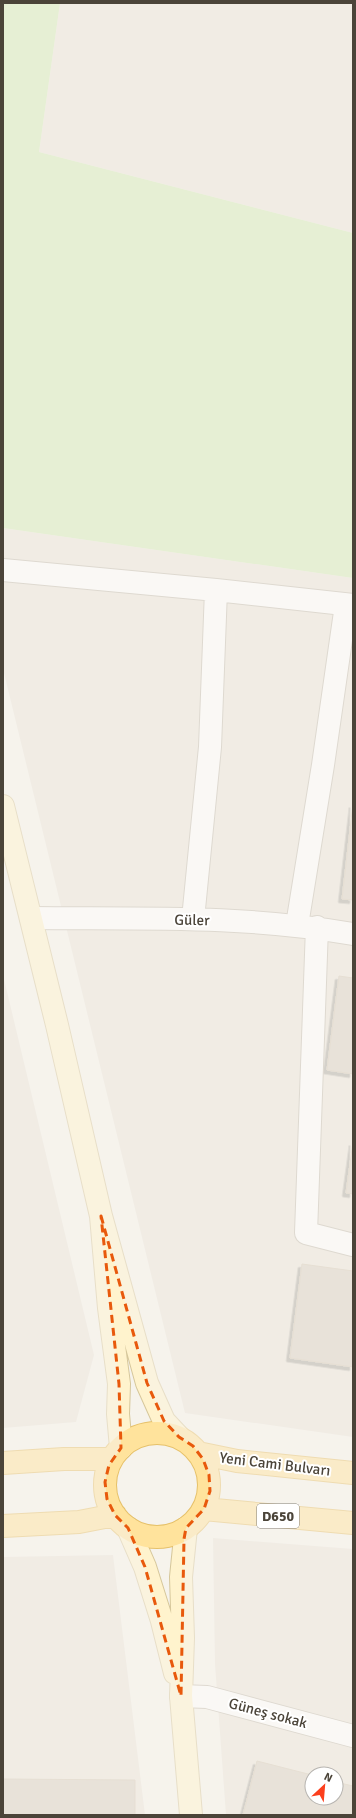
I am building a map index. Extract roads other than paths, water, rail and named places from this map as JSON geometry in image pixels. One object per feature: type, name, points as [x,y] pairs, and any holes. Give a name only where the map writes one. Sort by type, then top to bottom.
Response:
[{"type":"main road","points":[[162,1433],[179,1437],[193,1446],[198,1453],[203,1459],[209,1475],[210,1491],[204,1509],[193,1523],[179,1533],[161,1537],[144,1535],[121,1521],[107,1499],[105,1482],[109,1466],[116,1454],[130,1440],[146,1434],[162,1433]]},
{"type":"main road","name":"Yeni Cami Bulvarı","points":[[198,1453],[237,1461],[353,1473]]},
{"type":"main road","points":[[3,1463],[116,1454]]},
{"type":"main road","name":"D650","points":[[204,1509],[353,1523]]},
{"type":"main road","points":[[3,1526],[121,1521]]},
{"type":"street","points":[[3,570],[216,590],[350,605],[323,765],[307,926],[306,1233],[353,1245]]},
{"type":"street","points":[[193,919],[210,747],[216,590]]},
{"type":"street","points":[[3,806],[102,1216],[147,1383],[164,1421],[179,1437]]},
{"type":"street","name":"Güler","points":[[31,918],[193,919],[307,926],[353,934]]},
{"type":"street","points":[[102,1216],[110,1308],[119,1384],[116,1454]]},
{"type":"street","points":[[121,1521],[145,1567],[162,1621],[181,1696]]},
{"type":"street","points":[[186,1528],[181,1577],[183,1638],[181,1696],[191,1815]]},
{"type":"street","name":"Güneş sokak","points":[[181,1696],[208,1697],[353,1736]]}]
